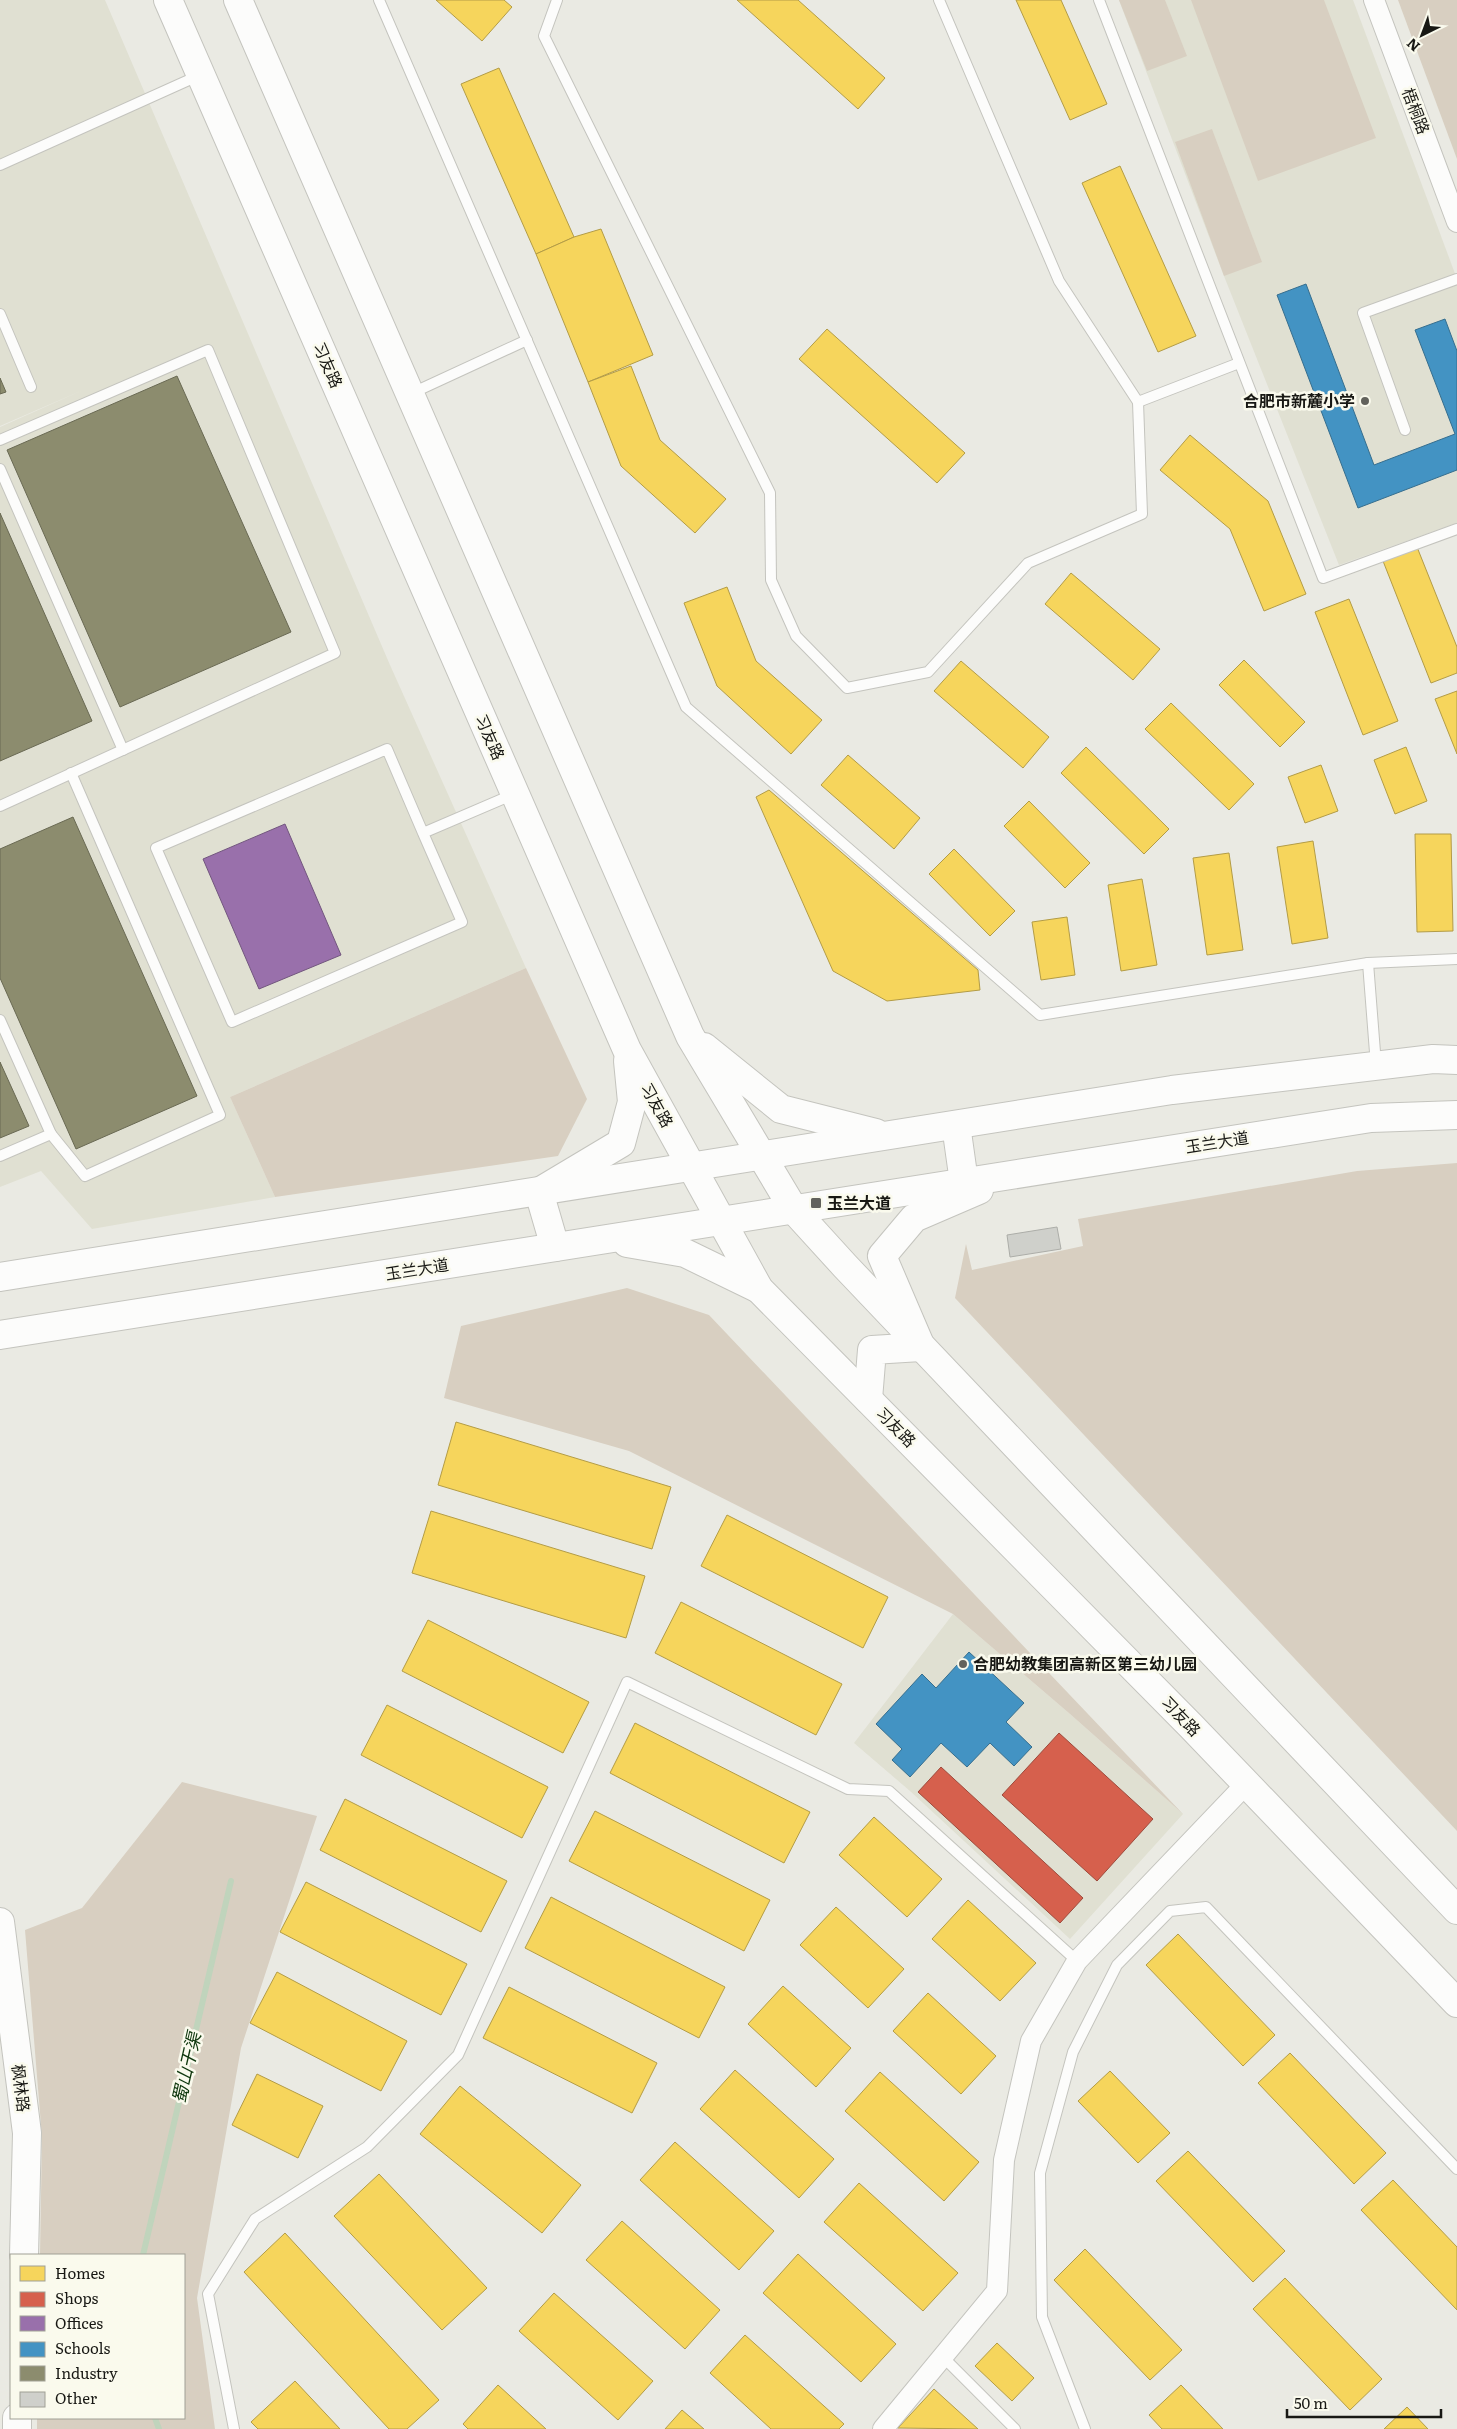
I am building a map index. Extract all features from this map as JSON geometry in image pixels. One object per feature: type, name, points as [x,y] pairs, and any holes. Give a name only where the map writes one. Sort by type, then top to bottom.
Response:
[{"type":"main road","name":"习友路","points":[[168,0],[627,1050],[759,1288],[1246,1784],[1457,2003]]},
{"type":"main road","points":[[238,0],[690,1036],[794,1210],[921,1347],[1457,1910]]},
{"type":"main road","points":[[690,1036],[781,1109],[887,1136]]},
{"type":"main road","points":[[539,1192],[621,1143],[632,1102],[627,1050]]},
{"type":"main road","points":[[0,1278],[1172,1090],[1433,1059],[1457,1060]]},
{"type":"main road","name":"玉兰大道","points":[[0,1335],[1371,1118],[1457,1116]]},
{"type":"main road","points":[[956,1125],[964,1182]]},
{"type":"main road","points":[[921,1347],[882,1256],[914,1218],[1018,1174]]},
{"type":"main road","points":[[539,1192],[555,1247]]},
{"type":"main road","points":[[606,1239],[684,1253],[759,1288]]},
{"type":"main road","points":[[868,1399],[872,1350],[921,1347]]},
{"type":"main road","name":"枫林路","points":[[0,1922],[27,2133],[24,2254]]},
{"type":"street","name":"梧桐路","points":[[1374,0],[1457,222]]},
{"type":"street","points":[[883,2429],[997,2291],[1004,2160],[1032,2041],[1077,1961],[1246,1784]]},
{"type":"lane","points":[[379,0],[686,706],[1040,1015],[1368,962],[1457,959]]},
{"type":"lane","points":[[557,0],[544,36],[770,493],[772,580],[775,588],[796,636],[847,688],[928,672],[1028,563],[1142,514],[1138,402],[1059,282],[939,0]]},
{"type":"lane","points":[[1098,0],[1323,578],[1457,529]]},
{"type":"lane","points":[[0,165],[201,74]]},
{"type":"lane","points":[[1405,430],[1363,313],[1457,279]]},
{"type":"lane","points":[[0,314],[31,386]]},
{"type":"lane","points":[[410,394],[527,340]]},
{"type":"lane","points":[[0,440],[208,350],[335,653],[0,806]]},
{"type":"lane","points":[[1138,402],[1240,363]]},
{"type":"lane","points":[[0,470],[123,750]]},
{"type":"lane","points":[[387,749],[423,833],[462,922],[232,1022],[156,848],[387,749]]},
{"type":"lane","points":[[0,1020],[50,1134],[85,1176],[220,1115],[71,773]]},
{"type":"lane","points":[[423,833],[515,794]]},
{"type":"lane","points":[[1368,962],[1376,1066]]},
{"type":"lane","points":[[0,1156],[50,1134]]},
{"type":"lane","points":[[234,2429],[208,2294],[254,2219],[367,2147],[458,2055],[627,1682],[848,1789],[889,1791],[1077,1961]]},
{"type":"lane","points":[[1084,2429],[1042,2317],[1040,2174],[1073,2052],[1117,1965],[1170,1912],[1206,1907],[1457,2169]]},
{"type":"lane","points":[[943,2357],[1015,2429]]},
{"type":"shaded area","points":[[0,0],[105,0],[390,665],[526,968],[230,1097],[275,1197],[92,1229],[41,1171],[0,1187],[0,427],[83,390],[0,426]]},
{"type":"shaded area","name":"合肥市新麓小学","points":[[1119,0],[1353,0],[1457,279],[1457,523],[1339,565],[1224,276]]},
{"type":"shaded area","points":[[1119,0],[1165,0],[1187,56],[1147,71]]},
{"type":"shaded area","points":[[1191,0],[1324,0],[1376,138],[1258,181]]},
{"type":"shaded area","points":[[1398,0],[1457,0],[1457,159]]},
{"type":"shaded area","points":[[1212,129],[1262,262],[1224,276],[1175,142]]},
{"type":"shaded area","points":[[526,968],[587,1099],[558,1156],[275,1197],[230,1097]]},
{"type":"shaded area","points":[[1457,1163],[1457,1831],[955,1298],[966,1244],[972,1270],[1083,1246],[1078,1219],[1357,1171]]},
{"type":"shaded area","points":[[627,1288],[709,1315],[1183,1814],[953,1614],[629,1451],[444,1398],[461,1326]]},
{"type":"shaded area","points":[[953,1614],[1183,1814],[1070,1939],[910,1791],[854,1743]]},
{"type":"shaded area","points":[[182,1782],[317,1816],[241,2048],[197,2298],[215,2429],[37,2429],[37,2419],[185,2419],[185,2254],[40,2254],[42,2137],[25,1930],[82,1908]]},
{"type":"building: Homes","points":[[436,0],[504,0],[512,7],[482,41]]},
{"type":"building: Homes","points":[[737,0],[798,0],[885,78],[858,109]]},
{"type":"building: Homes","points":[[1016,0],[1061,0],[1107,104],[1070,120]]},
{"type":"building: Homes","points":[[499,68],[574,237],[536,254],[461,84]]},
{"type":"building: Homes","points":[[1120,166],[1196,336],[1158,352],[1082,183]]},
{"type":"building: Homes","points":[[601,229],[653,355],[588,382],[536,254],[574,237]]},
{"type":"building: Homes","points":[[827,329],[965,453],[937,483],[799,359]]},
{"type":"building: Homes","points":[[631,366],[660,440],[726,499],[695,533],[621,466],[588,382]]},
{"type":"building: Homes","points":[[1190,435],[1268,501],[1306,594],[1264,611],[1230,529],[1160,470]]},
{"type":"building: Homes","points":[[1417,547],[1457,647],[1457,673],[1431,683],[1383,561]]},
{"type":"building: Homes","points":[[1071,573],[1160,649],[1133,680],[1045,604]]},
{"type":"building: Homes","points":[[727,587],[756,661],[822,720],[791,754],[717,686],[684,603]]},
{"type":"building: Homes","points":[[1349,599],[1398,721],[1363,735],[1315,612]]},
{"type":"building: Homes","points":[[1244,660],[1305,722],[1280,747],[1219,685]]},
{"type":"building: Homes","points":[[961,661],[1049,737],[1023,768],[934,691]]},
{"type":"building: Homes","points":[[1457,691],[1457,754],[1435,699]]},
{"type":"building: Homes","points":[[1171,703],[1254,784],[1229,810],[1145,729]]},
{"type":"building: Homes","points":[[1086,747],[1169,829],[1144,854],[1061,773]]},
{"type":"building: Homes","points":[[1406,747],[1427,801],[1395,814],[1374,760]]},
{"type":"building: Homes","points":[[848,755],[920,818],[894,849],[821,785]]},
{"type":"building: Homes","points":[[1321,765],[1338,811],[1305,823],[1288,777]]},
{"type":"building: Homes","points":[[769,790],[978,970],[980,990],[887,1001],[833,971],[756,797]]},
{"type":"building: Homes","points":[[1029,801],[1090,863],[1065,888],[1004,826]]},
{"type":"building: Homes","points":[[1415,834],[1451,834],[1453,931],[1417,932]]},
{"type":"building: Homes","points":[[1313,841],[1328,938],[1292,944],[1277,847]]},
{"type":"building: Homes","points":[[954,849],[1015,911],[990,936],[929,874]]},
{"type":"building: Homes","points":[[1229,853],[1243,950],[1207,955],[1193,858]]},
{"type":"building: Homes","points":[[1142,879],[1157,965],[1121,971],[1108,885]]},
{"type":"building: Homes","points":[[1067,917],[1075,975],[1041,980],[1032,922]]},
{"type":"building: Homes","points":[[456,1422],[671,1487],[652,1549],[438,1485]]},
{"type":"building: Homes","points":[[431,1511],[645,1576],[626,1638],[412,1573]]},
{"type":"building: Homes","points":[[727,1515],[888,1597],[863,1648],[701,1566]]},
{"type":"building: Homes","points":[[681,1602],[842,1684],[816,1735],[655,1653]]},
{"type":"building: Homes","points":[[428,1620],[589,1702],[563,1753],[402,1671]]},
{"type":"building: Homes","points":[[387,1705],[548,1787],[522,1838],[361,1755]]},
{"type":"building: Homes","points":[[635,1723],[810,1812],[784,1863],[610,1773]]},
{"type":"building: Homes","points":[[345,1799],[507,1881],[481,1932],[320,1850]]},
{"type":"building: Homes","points":[[595,1811],[770,1900],[744,1951],[569,1861]]},
{"type":"building: Homes","points":[[874,1817],[942,1879],[907,1917],[839,1855]]},
{"type":"building: Homes","points":[[306,1882],[467,1964],[441,2015],[280,1932]]},
{"type":"building: Homes","points":[[551,1897],[725,1987],[699,2038],[525,1948]]},
{"type":"building: Homes","points":[[968,1900],[1036,1963],[1000,2001],[932,1939]]},
{"type":"building: Homes","points":[[836,1907],[904,1969],[868,2008],[800,1945]]},
{"type":"building: Homes","points":[[1178,1934],[1275,2035],[1243,2066],[1146,1965]]},
{"type":"building: Homes","points":[[277,1972],[407,2041],[381,2091],[250,2023]]},
{"type":"building: Homes","points":[[783,1986],[851,2048],[816,2087],[748,2024]]},
{"type":"building: Homes","points":[[509,1987],[657,2063],[632,2113],[483,2038]]},
{"type":"building: Homes","points":[[928,1993],[996,2056],[961,2094],[893,2031]]},
{"type":"building: Homes","points":[[1290,2053],[1386,2153],[1354,2184],[1258,2083]]},
{"type":"building: Homes","points":[[735,2070],[834,2159],[799,2198],[700,2109]]},
{"type":"building: Homes","points":[[1110,2071],[1170,2133],[1138,2163],[1078,2101]]},
{"type":"building: Homes","points":[[880,2072],[979,2162],[944,2201],[845,2111]]},
{"type":"building: Homes","points":[[257,2074],[323,2106],[298,2158],[232,2125]]},
{"type":"building: Homes","points":[[460,2086],[581,2185],[542,2233],[420,2134]]},
{"type":"building: Homes","points":[[675,2142],[774,2231],[739,2270],[640,2180]]},
{"type":"building: Homes","points":[[1188,2151],[1285,2251],[1253,2282],[1156,2181]]},
{"type":"building: Homes","points":[[379,2174],[487,2288],[442,2330],[334,2216]]},
{"type":"building: Homes","points":[[1393,2180],[1457,2247],[1457,2310],[1361,2210]]},
{"type":"building: Homes","points":[[859,2183],[958,2273],[923,2311],[824,2222]]},
{"type":"building: Homes","points":[[622,2221],[720,2310],[685,2349],[586,2260]]},
{"type":"building: Homes","points":[[285,2233],[439,2400],[407,2429],[389,2429],[244,2272]]},
{"type":"building: Homes","points":[[1085,2249],[1182,2350],[1150,2380],[1054,2280]]},
{"type":"building: Homes","points":[[798,2254],[896,2344],[861,2382],[763,2293]]},
{"type":"building: Homes","points":[[1285,2278],[1382,2379],[1350,2410],[1253,2309]]},
{"type":"building: Homes","points":[[554,2293],[653,2381],[618,2420],[519,2331]]},
{"type":"building: Homes","points":[[745,2335],[844,2424],[839,2429],[771,2429],[710,2373]]},
{"type":"building: Homes","points":[[997,2343],[1034,2378],[1012,2401],[975,2366]]},
{"type":"building: Homes","points":[[295,2381],[340,2429],[258,2429],[251,2422]]},
{"type":"building: Homes","points":[[498,2385],[546,2429],[468,2429],[463,2424]]},
{"type":"building: Homes","points":[[1181,2385],[1223,2429],[1162,2429],[1149,2415]]},
{"type":"building: Homes","points":[[934,2389],[978,2429],[898,2428]]},
{"type":"building: Homes","points":[[1407,2407],[1428,2429],[1384,2429]]},
{"type":"building: Homes","points":[[682,2410],[704,2429],[665,2429]]},
{"type":"building: Shops","points":[[1059,1733],[1153,1819],[1097,1881],[1002,1795]]},
{"type":"building: Shops","points":[[941,1767],[1083,1898],[1060,1923],[918,1792]]},
{"type":"building: Offices","points":[[285,824],[341,955],[259,989],[203,859]]},
{"type":"building: Schools","points":[[1306,284],[1374,465],[1455,434],[1415,330],[1445,319],[1457,351],[1457,470],[1358,508],[1277,295]]},
{"type":"building: Schools","points":[[969,1652],[1024,1703],[1006,1722],[1032,1747],[1014,1766],[990,1743],[967,1767],[941,1743],[910,1777],[892,1760],[902,1749],[876,1724],[922,1674],[936,1688]]},
{"type":"building: Industry","points":[[177,376],[291,632],[120,707],[7,450]]},
{"type":"building: Industry","points":[[0,378],[6,392],[0,394]]},
{"type":"building: Industry","points":[[0,513],[92,721],[0,761]]},
{"type":"building: Industry","points":[[73,817],[197,1096],[76,1149],[0,978],[0,849]]},
{"type":"building: Industry","points":[[0,1062],[29,1126],[0,1138]]},
{"type":"building: Other","points":[[1057,1227],[1061,1249],[1010,1257],[1007,1235]]},
{"type":"waterway","name":"蜀山干渠","points":[[143,2254],[231,1881]]},
{"type":"waterway","name":"蜀山干渠","points":[[155,2419],[159,2429]]},
{"type":"place","name":"合肥市新麓小学","points":[[1365,401]]},
{"type":"place","name":"玉兰大道","points":[[816,1203]]},
{"type":"place","name":"合肥幼教集团高新区第三幼儿园","points":[[963,1664]]}]
